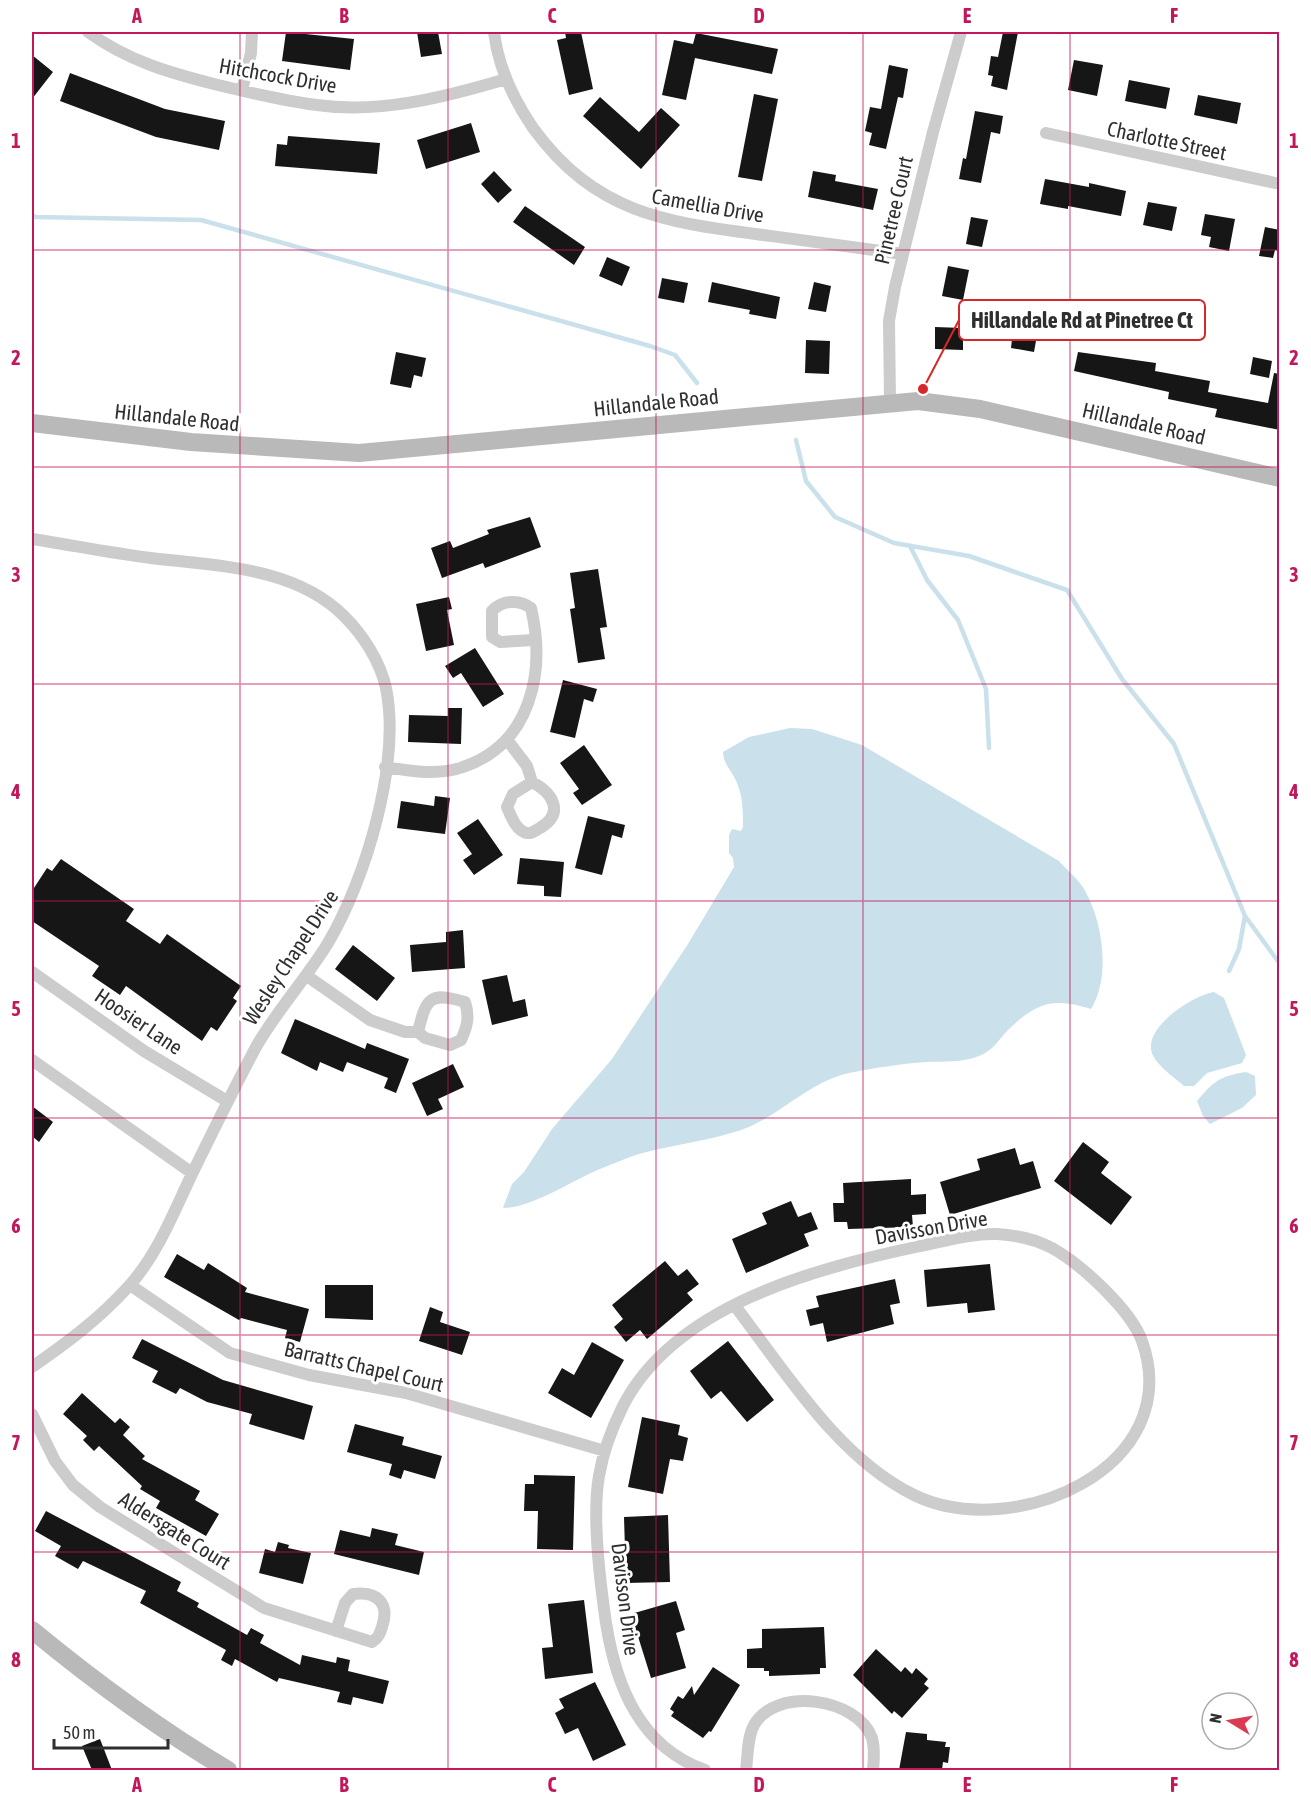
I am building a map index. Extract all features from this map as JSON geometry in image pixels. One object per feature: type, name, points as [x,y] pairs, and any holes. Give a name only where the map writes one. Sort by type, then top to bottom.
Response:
[{"type":"street","name":"Hitchcock Drive","points":[[88,32],[138,62],[242,90],[317,105],[362,107],[460,93],[506,79]]},
{"type":"street","points":[[242,90],[251,53],[252,32]]},
{"type":"street","name":"Camellia Drive","points":[[494,32],[506,79],[524,114],[562,163],[584,181],[636,212],[690,226],[903,254]]},
{"type":"street","name":"Pinetree Court","points":[[890,402],[889,321],[933,132],[962,32]]},
{"type":"street","name":"Charlotte Street","points":[[1046,134],[1280,184]]},
{"type":"street","name":"Hillandale Road","points":[[32,423],[213,444],[359,453],[890,402],[937,402],[980,409],[1280,478]]},
{"type":"street","name":"Wesley Chapel Drive","points":[[32,539],[149,558],[235,568],[284,580],[316,595],[342,614],[360,634],[378,666],[385,685],[389,713],[385,768],[373,832],[354,894],[307,976],[273,1020],[226,1101],[166,1231],[130,1285],[81,1334],[32,1366]]},
{"type":"street","points":[[385,768],[426,772],[463,768],[508,741],[526,711],[532,689],[534,640]]},
{"type":"street","points":[[508,741],[526,766],[532,782]]},
{"type":"street","name":"Hoosier Lane","points":[[32,972],[144,1051],[226,1101]]},
{"type":"street","points":[[307,976],[370,1020],[405,1032],[418,1032],[425,1038],[450,1045],[461,1040],[469,1014],[465,1002],[448,997],[436,997],[429,1001],[424,1007],[418,1032]]},
{"type":"street","points":[[32,1060],[192,1173]]},
{"type":"street","name":"Davisson Drive","points":[[705,1770],[679,1760],[649,1734],[629,1705],[612,1661],[601,1588],[598,1479],[604,1451],[623,1407],[647,1373],[676,1343],[698,1325],[735,1306],[799,1277],[867,1258],[977,1235],[994,1234],[1028,1239],[1050,1247],[1070,1260],[1123,1310],[1142,1340],[1148,1373],[1148,1393],[1143,1415],[1133,1436],[1116,1457],[1081,1484],[1044,1502],[996,1511],[939,1504],[915,1495],[887,1479],[847,1447],[735,1306]]},
{"type":"street","name":"Barratts Chapel Court","points":[[130,1285],[230,1353],[309,1375],[406,1393],[604,1451]]},
{"type":"street","name":"Aldersgate Court","points":[[32,1414],[55,1461],[73,1485],[100,1507],[264,1608],[336,1631],[372,1642],[378,1638],[387,1611],[384,1604],[380,1600],[353,1594],[345,1603],[336,1631]]},
{"type":"street","points":[[32,1630],[106,1689],[174,1737],[228,1770]]},
{"type":"street","points":[[746,1770],[754,1725],[764,1713],[778,1703],[796,1701],[836,1707],[864,1725],[871,1736],[874,1749],[873,1770]]},
{"type":"water","points":[[790,728],[812,729],[862,745],[1059,861],[1084,889],[1091,902],[1100,933],[1103,965],[1097,996],[1091,1009],[1057,1003],[1038,1007],[1019,1020],[992,1048],[979,1056],[959,1061],[887,1066],[849,1073],[820,1084],[768,1117],[741,1130],[634,1156],[589,1174],[539,1199],[503,1208],[512,1184],[524,1172],[552,1129],[612,1059],[688,944],[734,867],[733,858],[729,853],[729,835],[732,829],[741,831],[743,827],[742,805],[739,788],[723,752],[749,737]]},
{"type":"water","points":[[1214,992],[1224,998],[1246,1055],[1242,1063],[1207,1073],[1194,1086],[1184,1086],[1155,1059],[1151,1048],[1152,1039],[1157,1030],[1174,1012],[1205,994]]},
{"type":"water","points":[[1246,1072],[1255,1076],[1256,1095],[1242,1108],[1210,1124],[1203,1116],[1197,1101],[1218,1080]]},
{"type":"building","points":[[286,32],[354,39],[350,70],[282,61]]},
{"type":"building","points":[[417,32],[438,32],[442,54],[421,57]]},
{"type":"building","points":[[565,32],[581,32],[593,89],[569,95],[557,40],[566,38]]},
{"type":"building","points":[[1003,32],[1018,32],[1007,90],[991,86],[993,76],[988,75],[991,56],[998,57]]},
{"type":"building","points":[[696,33],[778,49],[772,74],[695,58],[686,100],[662,95],[674,40],[693,44]]},
{"type":"building","points":[[32,55],[53,72],[32,99]]},
{"type":"building","points":[[1074,60],[1103,65],[1097,96],[1068,90]]},
{"type":"building","points":[[889,65],[908,69],[903,98],[898,97],[886,149],[869,145],[872,133],[865,131],[870,107],[881,109]]},
{"type":"building","points":[[70,73],[165,109],[225,121],[219,150],[156,137],[60,101]]},
{"type":"building","points":[[1129,80],[1170,88],[1166,109],[1125,101]]},
{"type":"building","points":[[754,94],[778,99],[762,181],[738,177]]},
{"type":"building","points":[[1198,95],[1241,103],[1237,124],[1194,115]]},
{"type":"building","points":[[600,97],[639,132],[661,108],[680,125],[641,169],[583,116]]},
{"type":"building","points":[[975,111],[1003,116],[1000,134],[991,132],[981,183],[959,179],[963,158],[966,159]]},
{"type":"building","points":[[471,123],[480,152],[426,169],[417,140]]},
{"type":"building","points":[[288,136],[380,143],[377,174],[275,166],[277,144],[287,145]]},
{"type":"building","points":[[494,171],[512,190],[498,203],[481,184]]},
{"type":"building","points":[[813,171],[836,175],[835,181],[878,189],[873,210],[808,197]]},
{"type":"building","points":[[1045,179],[1089,187],[1089,183],[1126,191],[1121,216],[1068,206],[1068,209],[1040,204]]},
{"type":"building","points":[[1148,202],[1177,207],[1172,231],[1143,225]]},
{"type":"building","points":[[525,206],[585,247],[574,265],[513,222]]},
{"type":"building","points":[[1205,214],[1235,219],[1229,251],[1209,247],[1211,237],[1201,235]]},
{"type":"building","points":[[971,217],[988,220],[982,247],[966,244]]},
{"type":"building","points":[[1265,227],[1280,230],[1280,251],[1275,250],[1273,258],[1259,256]]},
{"type":"building","points":[[607,257],[630,267],[622,286],[599,276]]},
{"type":"building","points":[[948,266],[969,270],[963,300],[942,296]]},
{"type":"building","points":[[662,278],[688,283],[684,303],[658,298]]},
{"type":"building","points":[[712,282],[780,297],[776,319],[749,314],[750,310],[708,302]]},
{"type":"building","points":[[814,282],[831,286],[826,312],[808,309]]},
{"type":"building","points":[[1004,317],[1039,324],[1034,352],[1011,348],[1012,339],[1000,337]]},
{"type":"building","points":[[935,327],[963,328],[963,350],[935,349]]},
{"type":"building","points":[[806,340],[830,341],[829,374],[805,373]]},
{"type":"building","points":[[396,352],[426,358],[422,377],[414,375],[411,388],[390,384]]},
{"type":"building","points":[[1078,352],[1156,363],[1155,371],[1210,381],[1208,392],[1268,403],[1274,373],[1280,374],[1280,430],[1215,417],[1217,409],[1168,399],[1169,392],[1074,371]]},
{"type":"building","points":[[1253,357],[1272,361],[1269,378],[1250,374]]},
{"type":"building","points":[[530,517],[541,547],[485,568],[483,563],[442,578],[431,548],[450,541],[453,548],[489,534],[487,530]]},
{"type":"building","points":[[598,569],[607,627],[600,628],[605,659],[578,663],[570,609],[575,608],[570,573]]},
{"type":"building","points":[[449,597],[452,609],[447,610],[454,645],[426,651],[416,604]]},
{"type":"building","points":[[475,648],[504,694],[483,707],[461,673],[453,678],[445,666]]},
{"type":"building","points":[[563,680],[597,689],[593,702],[584,699],[575,738],[550,732]]},
{"type":"building","points":[[448,708],[462,708],[461,744],[408,742],[409,715],[448,716]]},
{"type":"building","points":[[584,745],[612,785],[582,805],[573,793],[579,789],[560,763]]},
{"type":"building","points":[[435,796],[450,798],[445,834],[397,828],[401,801],[434,806]]},
{"type":"building","points":[[588,816],[625,825],[622,838],[612,835],[602,875],[575,868]]},
{"type":"building","points":[[478,819],[503,855],[474,875],[463,860],[472,854],[457,833]]},
{"type":"building","points":[[520,858],[564,862],[561,897],[544,896],[544,886],[517,884]]},
{"type":"building","points":[[61,859],[134,909],[126,921],[160,944],[167,934],[241,986],[233,998],[237,1001],[217,1031],[211,1027],[202,1041],[126,986],[120,995],[92,976],[99,966],[32,921],[32,891],[47,868],[52,871]]},
{"type":"building","points":[[463,930],[465,968],[412,972],[410,945],[446,942],[446,932]]},
{"type":"building","points":[[353,945],[395,978],[377,1001],[335,969]]},
{"type":"building","points":[[507,975],[513,1002],[525,999],[528,1016],[492,1025],[482,980]]},
{"type":"building","points":[[295,1019],[365,1049],[367,1043],[409,1059],[396,1093],[384,1088],[388,1078],[347,1062],[343,1072],[320,1062],[317,1071],[281,1053]]},
{"type":"building","points":[[453,1064],[464,1087],[438,1099],[443,1109],[427,1116],[412,1083]]},
{"type":"building","points":[[32,1106],[53,1122],[39,1142],[32,1136]]},
{"type":"building","points":[[1083,1142],[1109,1162],[1101,1173],[1132,1197],[1111,1225],[1054,1181]]},
{"type":"building","points":[[1015,1148],[1020,1165],[1033,1161],[1041,1188],[950,1215],[940,1182],[980,1170],[977,1159]]},
{"type":"building","points":[[911,1179],[911,1195],[926,1194],[926,1214],[912,1215],[913,1227],[848,1229],[847,1222],[834,1222],[833,1203],[844,1203],[843,1183]]},
{"type":"building","points":[[791,1201],[798,1217],[811,1212],[818,1229],[804,1234],[809,1246],[746,1273],[732,1239],[767,1224],[762,1213]]},
{"type":"building","points":[[177,1254],[204,1270],[208,1263],[247,1288],[245,1292],[309,1309],[300,1342],[285,1338],[287,1330],[241,1318],[239,1320],[164,1277]]},
{"type":"building","points":[[665,1261],[678,1276],[687,1269],[699,1284],[687,1293],[693,1300],[647,1339],[640,1330],[626,1342],[614,1327],[623,1319],[612,1305]]},
{"type":"building","points":[[990,1264],[995,1310],[968,1313],[967,1303],[927,1307],[924,1270]]},
{"type":"building","points":[[895,1279],[900,1303],[890,1305],[894,1324],[827,1342],[823,1323],[810,1326],[806,1310],[819,1307],[816,1296]]},
{"type":"building","points":[[325,1285],[373,1285],[373,1320],[325,1318]]},
{"type":"building","points":[[430,1307],[443,1312],[440,1322],[470,1332],[462,1355],[419,1341]]},
{"type":"building","points":[[142,1339],[223,1380],[313,1406],[304,1440],[249,1424],[252,1414],[207,1402],[180,1388],[176,1394],[152,1382],[158,1371],[132,1358]]},
{"type":"building","points":[[728,1341],[774,1400],[747,1422],[721,1391],[711,1399],[690,1371]]},
{"type":"building","points":[[592,1342],[624,1360],[591,1418],[548,1393],[562,1368],[574,1375]]},
{"type":"building","points":[[82,1393],[115,1423],[120,1418],[130,1427],[123,1435],[145,1456],[142,1459],[200,1491],[195,1500],[219,1514],[206,1536],[156,1508],[160,1501],[140,1489],[142,1486],[99,1446],[94,1451],[83,1440],[87,1436],[63,1414]]},
{"type":"building","points":[[642,1417],[680,1425],[678,1435],[688,1438],[683,1461],[670,1459],[663,1494],[628,1487]]},
{"type":"building","points":[[355,1424],[404,1437],[402,1445],[442,1456],[435,1479],[404,1470],[401,1479],[389,1475],[392,1464],[347,1452]]},
{"type":"building","points":[[534,1475],[575,1476],[573,1550],[537,1549],[538,1511],[524,1511],[525,1484],[534,1484]]},
{"type":"building","points":[[46,1511],[181,1582],[177,1591],[199,1603],[197,1607],[247,1635],[251,1628],[264,1635],[260,1643],[300,1665],[302,1655],[336,1663],[337,1657],[350,1660],[348,1671],[389,1681],[383,1704],[353,1697],[351,1705],[337,1702],[340,1692],[279,1678],[277,1682],[235,1659],[232,1666],[221,1660],[226,1650],[140,1603],[146,1591],[83,1561],[78,1569],[55,1556],[61,1546],[35,1531]]},
{"type":"building","points":[[668,1515],[670,1582],[626,1583],[624,1517]]},
{"type":"building","points":[[372,1528],[398,1534],[395,1545],[424,1552],[419,1575],[334,1554],[340,1530],[370,1537]]},
{"type":"building","points":[[278,1542],[289,1545],[288,1548],[311,1553],[303,1584],[259,1573],[265,1549],[275,1552]]},
{"type":"building","points":[[584,1600],[593,1673],[545,1679],[542,1648],[553,1647],[548,1604]]},
{"type":"building","points":[[676,1601],[685,1630],[676,1633],[686,1668],[651,1678],[631,1614]]},
{"type":"building","points":[[824,1627],[826,1668],[820,1668],[820,1674],[769,1676],[769,1671],[764,1671],[764,1668],[747,1668],[747,1649],[762,1648],[762,1629]]},
{"type":"building","points":[[876,1649],[901,1672],[905,1667],[912,1674],[916,1668],[928,1679],[924,1684],[929,1688],[902,1718],[894,1711],[892,1714],[853,1675]]},
{"type":"building","points":[[713,1667],[740,1685],[711,1732],[709,1731],[703,1738],[671,1716],[674,1712],[670,1709],[678,1696],[683,1699],[692,1686],[694,1695]]},
{"type":"building","points":[[595,1682],[626,1745],[593,1761],[578,1728],[565,1734],[555,1713],[564,1708],[559,1699]]},
{"type":"building","points":[[906,1732],[927,1734],[927,1740],[946,1742],[945,1747],[950,1747],[948,1763],[943,1762],[942,1770],[899,1770]]},
{"type":"building","points":[[100,1739],[112,1770],[92,1770],[82,1746]]},
{"type":"waterway","points":[[32,214],[35,217],[201,220],[650,346],[675,355],[697,383]]},
{"type":"waterway","points":[[796,440],[806,481],[835,517],[894,543],[969,556],[1067,590],[1122,679],[1174,744],[1245,916],[1280,964]]},
{"type":"waterway","points":[[910,546],[927,580],[958,620],[986,689],[989,748]]},
{"type":"waterway","points":[[1229,971],[1239,949],[1245,916]]},
{"type":"place","name":"Hillandale Rd at Pinetree Ct","points":[[923,389]]}]
